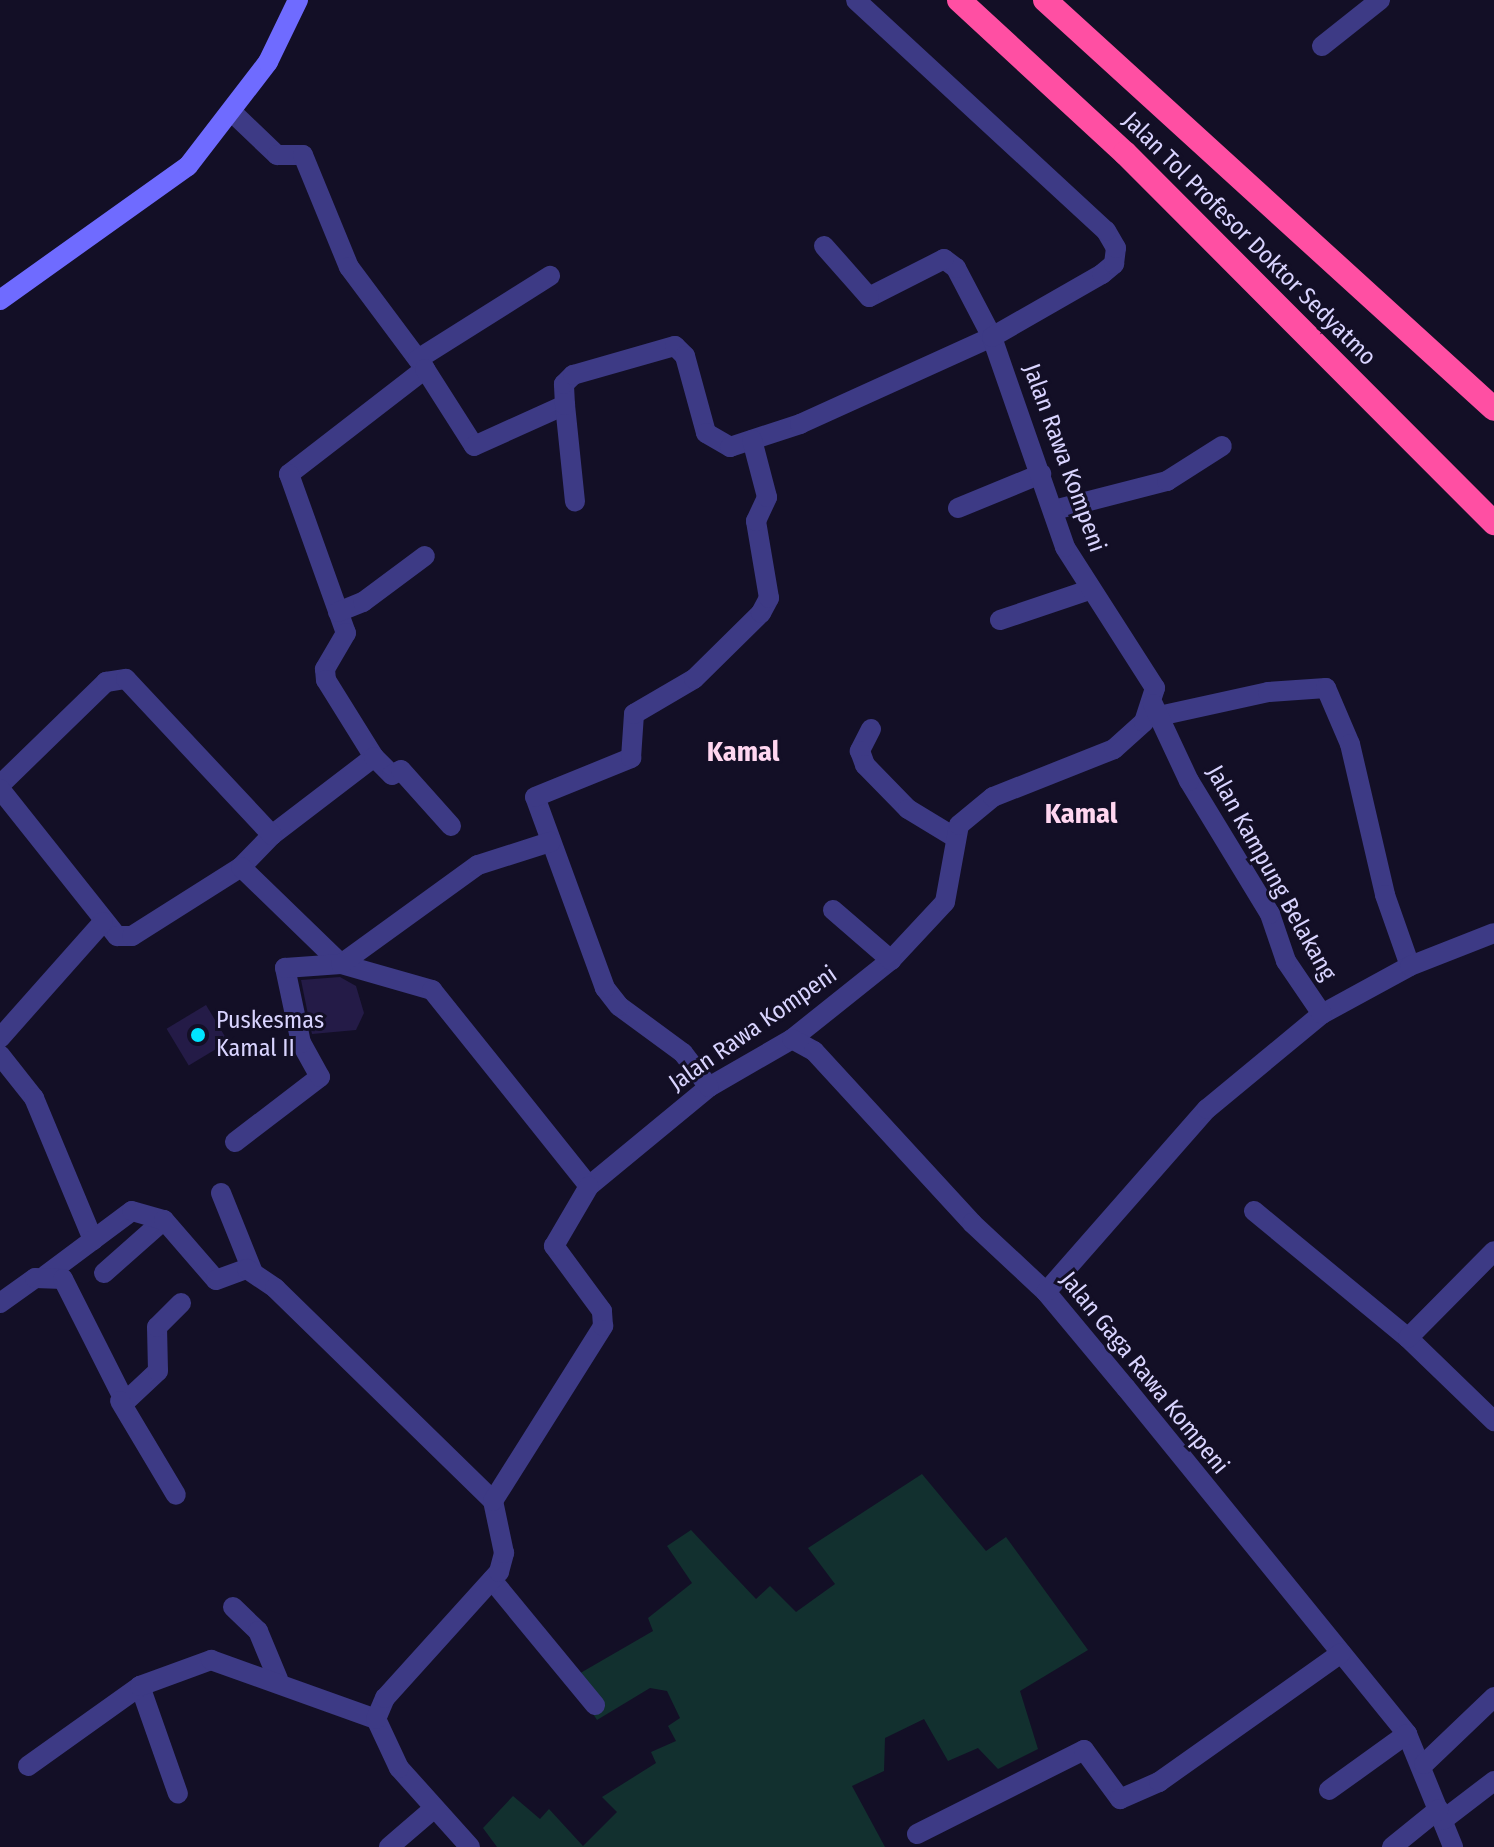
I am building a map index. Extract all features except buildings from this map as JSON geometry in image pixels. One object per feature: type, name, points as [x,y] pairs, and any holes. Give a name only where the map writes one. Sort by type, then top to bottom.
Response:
[{"type":"highway","name":"Jalan Tol Profesor Doktor Sedyatmo","points":[[959,0],[1125,153],[1494,523]]},
{"type":"highway","name":"Jalan Tol Profesor Doktor Sedyatmo","points":[[1045,0],[1400,317],[1494,409]]},
{"type":"highway","points":[[1400,317],[1494,385]]},
{"type":"highway","points":[[1464,379],[1494,417]]},
{"type":"street","points":[[0,300],[188,166],[233,113],[268,62],[298,0]]},
{"type":"street","points":[[575,501],[564,384],[573,375],[675,346],[685,356],[710,440],[730,447],[992,337],[1102,274],[1114,264],[1116,248],[1106,231],[856,0]]},
{"type":"street","points":[[1322,46],[1380,0]]},
{"type":"street","points":[[233,113],[277,155],[303,155],[349,267],[422,364],[474,446],[565,405]]},
{"type":"street","name":"Jalan Rawa Kompeni","points":[[824,246],[869,297],[944,259],[956,268],[992,337],[1054,510],[1089,590],[1113,631],[1148,669],[1156,710]]},
{"type":"street","points":[[451,826],[401,770],[392,775],[374,757],[326,680],[325,669],[346,643],[289,474],[422,364],[550,276]]},
{"type":"street","points":[[709,1087],[683,1053],[619,1006],[605,988],[535,797],[631,758],[634,714],[694,679],[769,598],[756,530],[767,497],[752,440]]},
{"type":"street","points":[[1054,510],[1167,481],[1222,446]]},
{"type":"street","points":[[958,508],[1041,474]]},
{"type":"street","points":[[338,612],[363,602],[425,556]]},
{"type":"street","points":[[1000,620],[1089,590]]},
{"type":"street","points":[[272,835],[126,679],[106,682],[0,787],[103,922],[117,936],[132,936],[241,867],[272,835],[374,757]]},
{"type":"street","points":[[871,729],[860,751],[865,765],[908,809],[954,837],[959,825],[993,797],[1114,749],[1156,710],[1268,692],[1326,688],[1355,759],[1385,895],[1410,966]]},
{"type":"street","name":"Jalan Kampung Belakang","points":[[1046,1292],[1207,1109],[1322,1014],[1286,961],[1270,914],[1189,781],[1156,710]]},
{"type":"street","name":"Jalan Rawa Kompeni","points":[[589,1186],[709,1087],[792,1039],[891,960],[945,902],[954,837]]},
{"type":"street","points":[[341,964],[478,865],[550,842]]},
{"type":"street","points":[[241,867],[341,964]]},
{"type":"street","points":[[833,910],[891,960]]},
{"type":"street","points":[[0,1038],[103,922]]},
{"type":"street","points":[[1322,1014],[1410,966],[1494,933]]},
{"type":"street","points":[[235,1142],[320,1077],[301,1043],[285,968],[341,964],[432,990],[589,1186],[554,1246],[602,1311],[603,1326],[493,1501]]},
{"type":"street","name":"Jalan Gaga Rawa Kompeni","points":[[792,1039],[814,1051],[972,1223],[1046,1292],[1407,1734],[1424,1764],[1453,1847]]},
{"type":"street","points":[[0,1055],[34,1098],[93,1240]]},
{"type":"street","points":[[221,1193],[252,1270],[493,1501],[504,1553],[492,1580],[385,1698],[376,1719]]},
{"type":"street","points":[[3,1293],[46,1275],[132,1211],[164,1220],[216,1280],[252,1270]]},
{"type":"street","points":[[1254,1211],[1408,1338],[1494,1421]]},
{"type":"street","points":[[104,1273],[164,1220]]},
{"type":"street","points":[[1408,1338],[1494,1251]]},
{"type":"street","points":[[46,1275],[67,1285],[114,1372],[120,1401],[176,1495]]},
{"type":"street","points":[[120,1401],[129,1400],[158,1371],[157,1327],[181,1303]]},
{"type":"street","points":[[492,1580],[595,1705]]},
{"type":"street","points":[[233,1607],[258,1631],[278,1679]]},
{"type":"street","points":[[917,1834],[1084,1750],[1120,1799],[1159,1782],[1341,1653]]},
{"type":"street","points":[[28,1766],[140,1686],[218,1659],[278,1679],[376,1719],[399,1768],[432,1810],[470,1847]]},
{"type":"street","points":[[140,1686],[178,1794]]},
{"type":"street","points":[[1424,1764],[1491,1707]]},
{"type":"street","points":[[1329,1790],[1407,1734]]},
{"type":"street","points":[[1392,1847],[1494,1781]]},
{"type":"street","points":[[389,1847],[432,1810]]},
{"type":"green space","points":[[922,1474],[986,1551],[1006,1537],[1088,1650],[1020,1691],[1038,1749],[998,1769],[978,1748],[948,1761],[924,1719],[885,1738],[884,1771],[852,1786],[885,1847],[497,1847],[483,1828],[513,1796],[540,1819],[549,1809],[583,1846],[617,1812],[602,1797],[656,1763],[651,1752],[676,1741],[668,1726],[680,1718],[667,1691],[650,1688],[597,1720],[570,1679],[653,1631],[648,1618],[692,1583],[667,1546],[691,1530],[756,1599],[770,1586],[796,1612],[835,1584],[808,1548]]},
{"type":"place","name":"Puskesmas Kamal II","points":[[198,1035]]},
{"type":"district","name":"Kamal","points":[[743,752]]},
{"type":"district","name":"Kamal","points":[[1081,814]]}]
